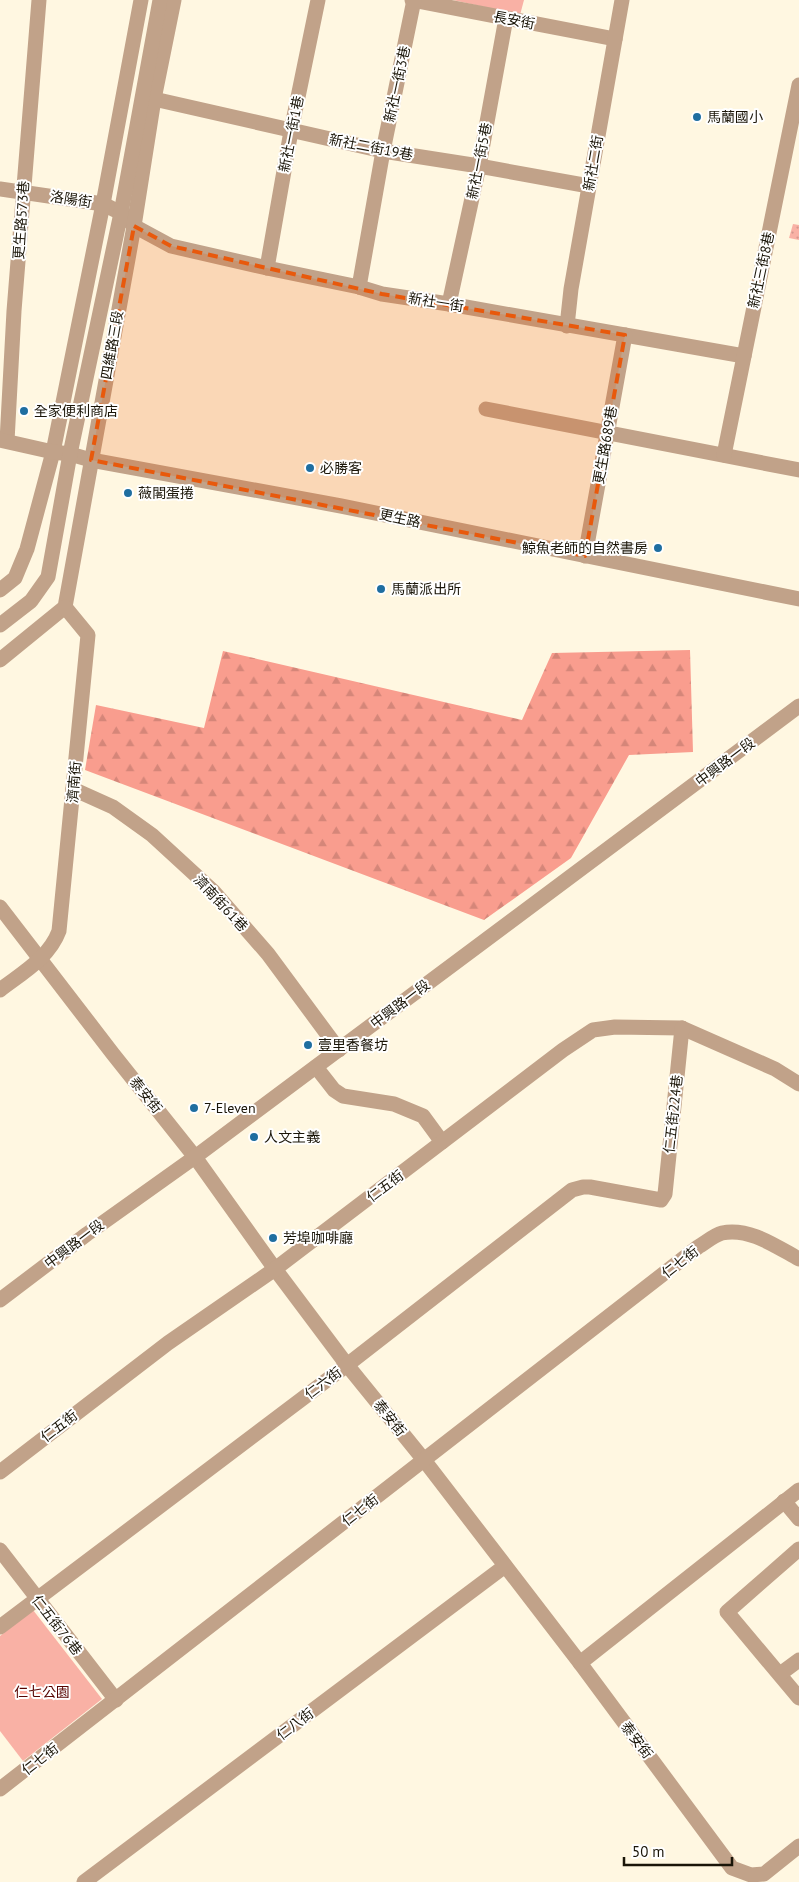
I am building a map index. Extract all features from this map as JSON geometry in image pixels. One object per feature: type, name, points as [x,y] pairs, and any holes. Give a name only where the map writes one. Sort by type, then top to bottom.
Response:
[{"type":"street","name":"更生路573巷","points":[[3,440],[39,0]]},
{"type":"street","points":[[0,590],[15,578],[27,549],[53,452],[103,204],[141,0]]},
{"type":"street","name":"四維路三段","points":[[0,626],[31,601],[48,577],[70,454],[121,213],[160,0]]},
{"type":"street","name":"四維路三段","points":[[65,607],[134,226],[154,99],[174,0]]},
{"type":"street","name":"新社一街1巷","points":[[267,268],[291,131],[318,0]]},
{"type":"street","name":"長安街","points":[[413,0],[615,39]]},
{"type":"street","name":"新社一街3巷","points":[[359,287],[383,151],[413,0]]},
{"type":"street","name":"新社二街","points":[[567,326],[571,289],[622,0]]},
{"type":"street","name":"新社一街5巷","points":[[449,304],[479,166],[506,18]]},
{"type":"street","name":"新社三街8巷","points":[[724,455],[799,85]]},
{"type":"street","name":"新社二街19巷","points":[[154,99],[383,151],[589,186]]},
{"type":"street","name":"洛陽街","points":[[0,189],[103,204],[121,213],[134,226]]},
{"type":"street","name":"新社一街","points":[[134,226],[171,246],[359,287],[382,294],[744,356]]},
{"type":"street","name":"更生路689巷","points":[[585,556],[625,335]]},
{"type":"street","points":[[486,409],[799,470]]},
{"type":"street","name":"更生路","points":[[3,440],[91,460],[341,506],[799,599]]},
{"type":"street","points":[[0,660],[65,607]]},
{"type":"street","name":"濟南街","points":[[0,990],[40,959],[55,943],[59,931],[88,635],[65,607]]},
{"type":"street","name":"中興路一段","points":[[0,1300],[339,1050],[799,706]]},
{"type":"street","name":"濟南街61巷","points":[[73,790],[113,807],[152,835],[213,891],[268,954],[339,1050]]},
{"type":"street","name":"泰安街","points":[[0,907],[113,1054],[195,1156],[275,1269],[580,1663],[732,1868],[751,1875],[764,1874],[799,1846]]},
{"type":"street","name":"仁五街","points":[[0,1472],[168,1343],[275,1269],[563,1050],[593,1030],[615,1027],[682,1028],[775,1069],[799,1084]]},
{"type":"street","name":"仁五街224巷","points":[[661,1200],[665,1194],[682,1028]]},
{"type":"street","points":[[316,1067],[334,1090],[343,1096],[394,1104],[423,1116],[442,1142]]},
{"type":"street","name":"仁六街","points":[[0,1627],[348,1365],[572,1190],[583,1186],[661,1200]]},
{"type":"street","name":"仁七街","points":[[0,1790],[698,1247],[721,1234],[739,1233],[760,1239],[799,1259]]},
{"type":"street","points":[[580,1663],[799,1490]]},
{"type":"street","points":[[784,1501],[799,1519]]},
{"type":"street","points":[[799,1549],[727,1612],[799,1698]]},
{"type":"street","name":"仁五街76巷","points":[[0,1550],[116,1700]]},
{"type":"street","name":"仁八街","points":[[84,1882],[505,1566]]},
{"type":"street","points":[[780,1674],[799,1660]]},
{"type":"highlighted area","points":[[134,226],[171,246],[382,294],[625,335],[585,556],[91,460]]},
{"type":"green space","points":[[453,0],[524,0],[520,15]]},
{"type":"green space","points":[[793,224],[799,225],[799,240],[789,238]]},
{"type":"green space","points":[[690,650],[693,752],[629,755],[571,858],[484,920],[85,770],[96,705],[204,728],[223,651],[522,720],[552,653]]},
{"type":"green space","name":"仁七公園","points":[[33,1610],[102,1699],[23,1761],[0,1731],[0,1636]]},
{"type":"place","name":"馬蘭國小","points":[[697,117]]},
{"type":"place","name":"全家便利商店","points":[[24,411]]},
{"type":"place","name":"必勝客","points":[[310,468]]},
{"type":"place","name":"薇閣蛋捲","points":[[128,493]]},
{"type":"place","name":"鯨魚老師的自然書房","points":[[658,548]]},
{"type":"place","name":"馬蘭派出所","points":[[381,589]]},
{"type":"place","name":"壹里香餐坊","points":[[308,1045]]},
{"type":"place","name":"7-Eleven","points":[[194,1108]]},
{"type":"place","name":"人文主義","points":[[254,1137]]},
{"type":"place","name":"芳埠咖啡廳","points":[[273,1238]]}]
